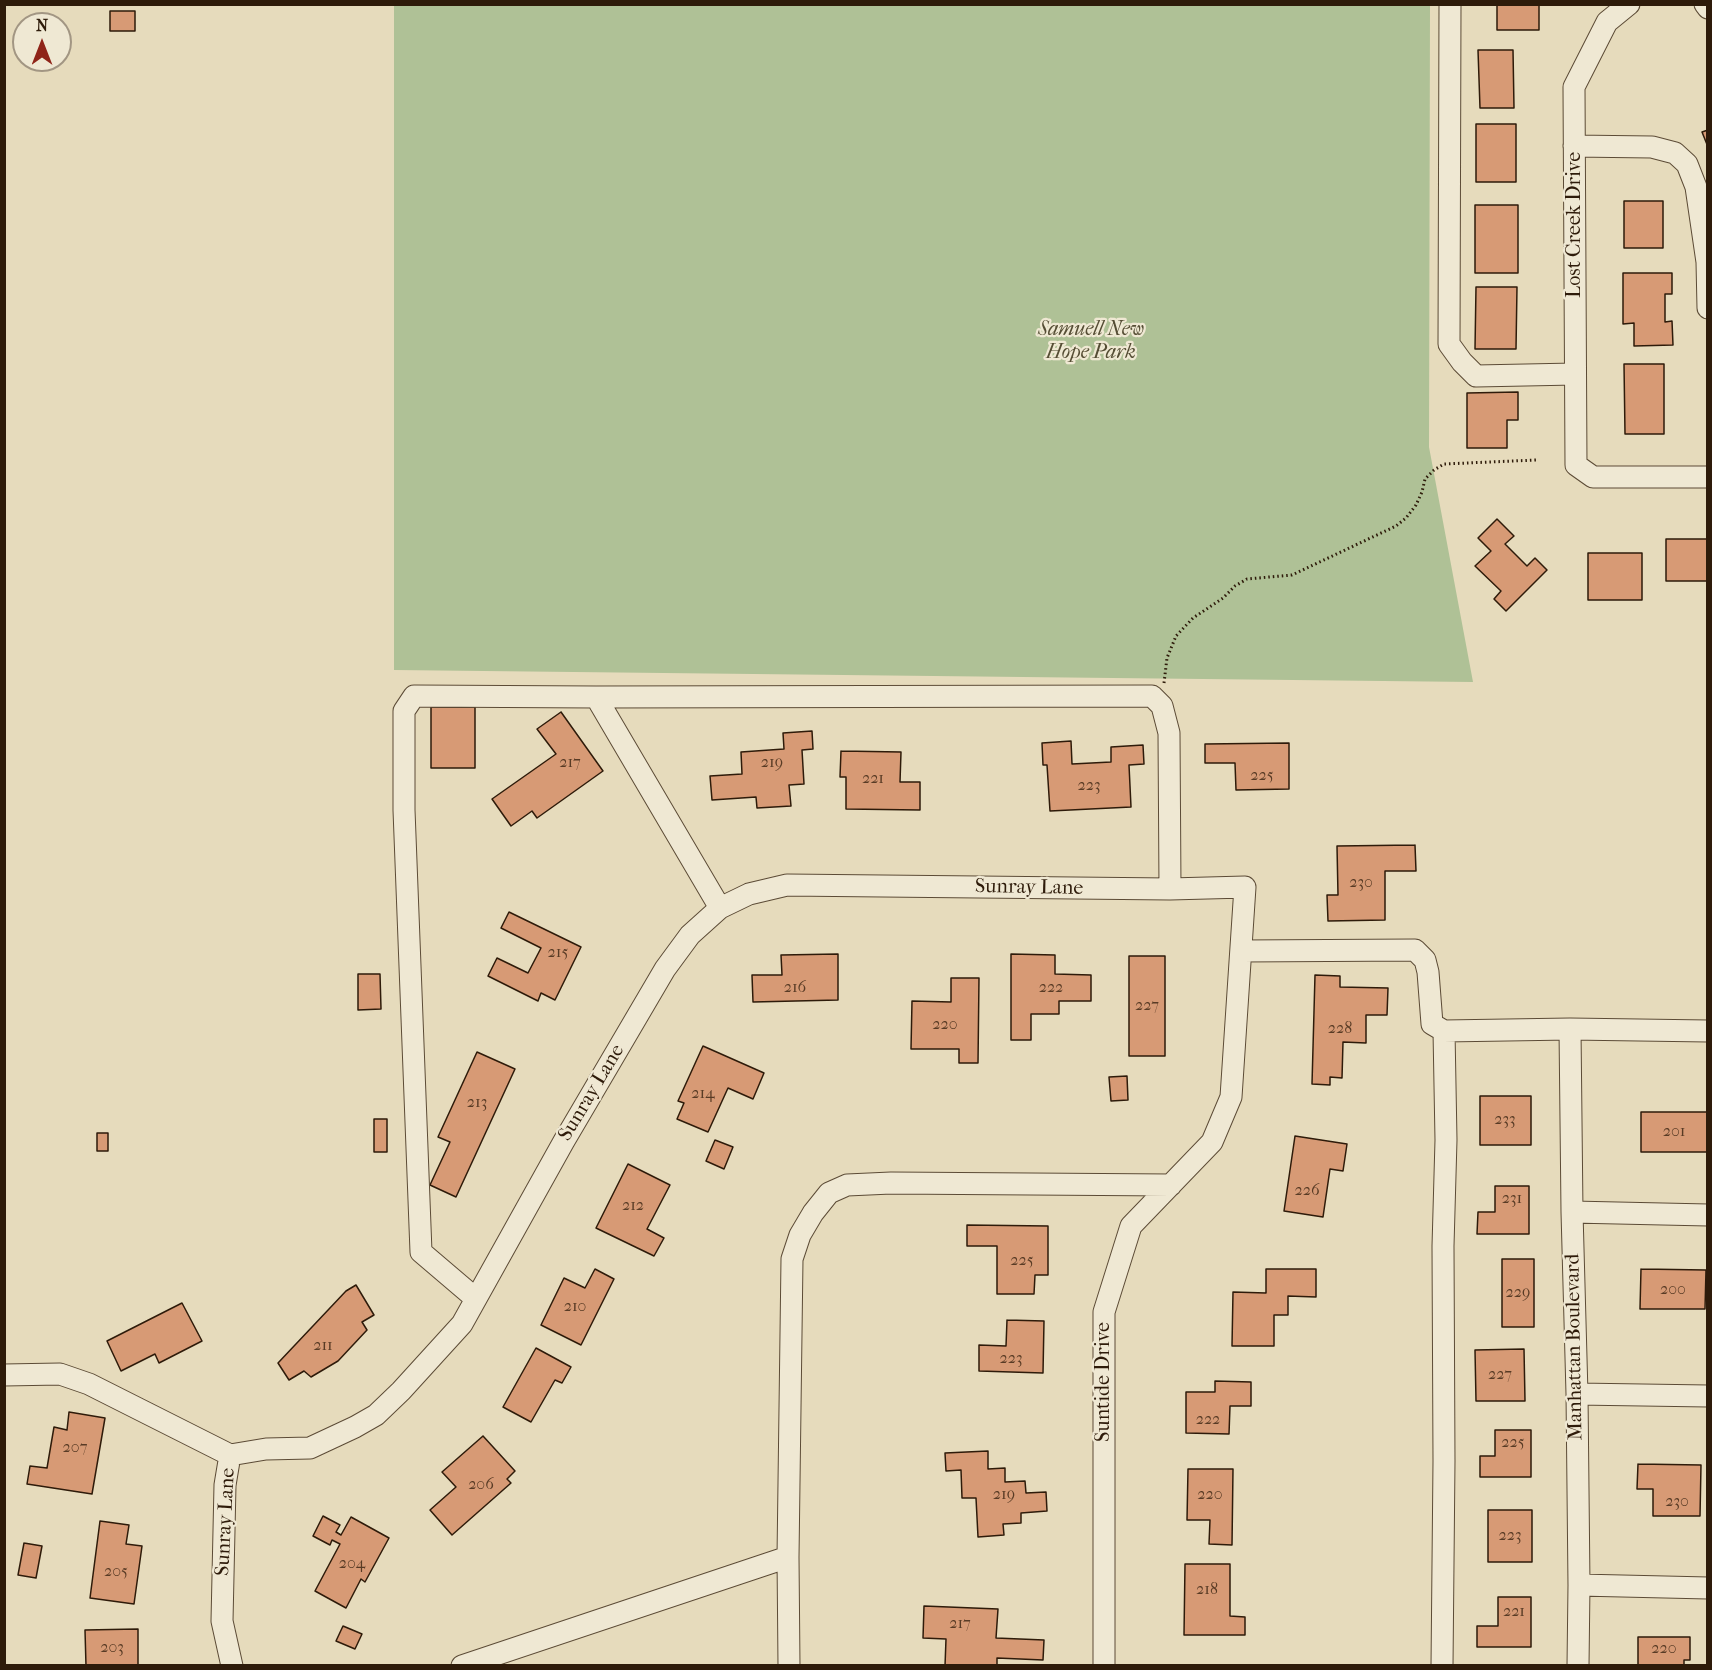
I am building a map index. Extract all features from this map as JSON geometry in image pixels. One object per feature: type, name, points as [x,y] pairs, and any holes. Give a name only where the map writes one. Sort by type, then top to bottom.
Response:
[{"type":"street","points":[[1450,4],[1449,345],[1476,376],[1575,374]]},
{"type":"street","name":"Lost Creek Drive","points":[[1629,4],[1607,22],[1574,87],[1576,465],[1593,477],[1707,477]]},
{"type":"street","points":[[1574,146],[1652,147],[1675,153],[1687,164],[1696,187],[1707,262],[1707,308]]},
{"type":"street","points":[[475,1298],[421,1252],[404,810],[404,711],[414,696],[1152,696],[1162,706],[1169,733],[1170,890]]},
{"type":"street","points":[[597,697],[720,908]]},
{"type":"street","name":"Sunray Lane","points":[[232,1665],[222,1621],[225,1485],[230,1455],[266,1449],[310,1448],[355,1428],[376,1415],[401,1391],[462,1324],[564,1141],[665,969],[690,935],[720,908],[749,894],[787,885],[1170,890],[1245,887]]},
{"type":"street","name":"Suntide Drive","points":[[1104,1665],[1104,1312],[1131,1226],[1212,1142],[1231,1097],[1245,887]]},
{"type":"street","points":[[1241,951],[1415,950],[1425,960],[1428,972],[1432,1024],[1444,1031],[1570,1029],[1707,1031]]},
{"type":"street","name":"Manhattan Boulevard","points":[[1570,1029],[1577,1394],[1578,1665]]},
{"type":"street","points":[[1442,1665],[1443,1246],[1446,1140],[1444,1031]]},
{"type":"street","points":[[789,1665],[792,1259],[800,1235],[813,1213],[829,1193],[847,1185],[891,1183],[1171,1185]]},
{"type":"street","points":[[1572,1212],[1707,1215]]},
{"type":"street","points":[[4,1375],[60,1374],[79,1380],[230,1455]]},
{"type":"street","points":[[1577,1394],[1707,1396]]},
{"type":"street","points":[[462,1665],[788,1557]]},
{"type":"street","points":[[1579,1585],[1707,1588]]},
{"type":"path","points":[[1162,706],[1167,658],[1176,636],[1193,618],[1223,598],[1235,586],[1247,579],[1292,574],[1396,526],[1416,505],[1425,479],[1444,464],[1536,460]]},
{"type":"green space","name":"Samuell New Hope Park","points":[[394,5],[1430,5],[1429,447],[1473,682],[394,670]]},
{"type":"building","points":[[1497,4],[1539,4],[1539,30],[1497,30]]},
{"type":"building","points":[[110,11],[135,11],[135,31],[110,31]]},
{"type":"building","points":[[1478,50],[1513,50],[1514,108],[1480,108]]},
{"type":"building","points":[[1476,124],[1516,124],[1516,182],[1476,182]]},
{"type":"building","points":[[1708,130],[1708,147],[1702,132]]},
{"type":"building","points":[[1624,201],[1663,201],[1663,248],[1624,248]]},
{"type":"building","points":[[1475,205],[1518,205],[1518,273],[1475,273]]},
{"type":"building","points":[[1623,273],[1672,273],[1672,294],[1665,294],[1665,322],[1672,321],[1673,345],[1634,346],[1634,323],[1623,324]]},
{"type":"building","points":[[1476,287],[1517,287],[1516,349],[1475,349]]},
{"type":"building","points":[[1624,364],[1664,364],[1664,434],[1625,434]]},
{"type":"building","points":[[1518,392],[1518,420],[1507,420],[1507,448],[1467,448],[1467,393]]},
{"type":"building","points":[[1497,519],[1514,536],[1505,544],[1527,566],[1535,558],[1547,570],[1506,611],[1494,599],[1501,591],[1475,566],[1491,551],[1478,538]]},
{"type":"building","points":[[1666,539],[1708,539],[1708,581],[1666,581]]},
{"type":"building","points":[[1588,553],[1642,553],[1642,600],[1588,600]]},
{"type":"building","points":[[431,707],[475,707],[475,768],[431,768]]},
{"type":"building","points":[[561,712],[603,771],[537,818],[532,811],[511,826],[492,799],[556,754],[537,729]]},
{"type":"building","points":[[812,731],[813,749],[802,750],[804,784],[789,785],[791,806],[757,808],[756,797],[712,800],[710,776],[742,774],[741,752],[784,749],[783,733]]},
{"type":"building","points":[[1071,741],[1072,764],[1111,762],[1111,747],[1143,745],[1144,764],[1129,765],[1131,807],[1050,811],[1047,765],[1043,765],[1042,743]]},
{"type":"building","points":[[1289,743],[1289,789],[1236,790],[1235,763],[1205,763],[1205,744]]},
{"type":"building","points":[[841,751],[901,752],[900,782],[920,782],[920,810],[846,809],[846,777],[840,777]]},
{"type":"building","points":[[1415,845],[1416,871],[1385,871],[1385,920],[1328,921],[1327,895],[1338,895],[1337,846]]},
{"type":"building","points":[[509,912],[581,947],[555,1000],[541,993],[538,1001],[488,976],[497,958],[528,973],[541,948],[501,928]]},
{"type":"building","points":[[838,954],[838,1000],[753,1002],[752,975],[782,975],[781,955]]},
{"type":"building","points":[[1011,954],[1055,955],[1055,974],[1091,975],[1091,1001],[1059,1001],[1059,1014],[1031,1014],[1031,1040],[1011,1040]]},
{"type":"building","points":[[1129,956],[1165,956],[1165,1056],[1129,1056]]},
{"type":"building","points":[[358,974],[380,974],[381,1009],[358,1010]]},
{"type":"building","points":[[1315,975],[1340,976],[1340,987],[1388,988],[1387,1015],[1366,1015],[1366,1043],[1343,1042],[1342,1078],[1330,1077],[1330,1085],[1312,1084]]},
{"type":"building","points":[[951,978],[979,978],[978,1063],[959,1063],[959,1049],[911,1049],[912,1001],[951,1002]]},
{"type":"building","points":[[703,1046],[764,1073],[753,1099],[728,1088],[708,1132],[677,1119],[684,1103],[678,1101]]},
{"type":"building","points":[[477,1052],[515,1069],[456,1197],[430,1185],[450,1142],[438,1137]]},
{"type":"building","points":[[1127,1076],[1128,1100],[1111,1101],[1109,1077]]},
{"type":"building","points":[[1480,1096],[1531,1096],[1531,1145],[1480,1145]]},
{"type":"building","points":[[1641,1112],[1708,1112],[1708,1152],[1641,1152]]},
{"type":"building","points":[[374,1119],[387,1119],[387,1152],[374,1152]]},
{"type":"building","points":[[97,1133],[108,1133],[108,1151],[97,1151]]},
{"type":"building","points":[[1295,1136],[1347,1144],[1343,1171],[1330,1169],[1323,1217],[1284,1211]]},
{"type":"building","points":[[715,1140],[733,1147],[724,1169],[706,1161]]},
{"type":"building","points":[[628,1164],[670,1185],[647,1229],[664,1238],[654,1256],[596,1228]]},
{"type":"building","points":[[1495,1186],[1529,1186],[1529,1234],[1477,1234],[1478,1212],[1495,1212]]},
{"type":"building","points":[[967,1225],[1048,1226],[1048,1275],[1035,1275],[1034,1294],[997,1294],[997,1246],[967,1246]]},
{"type":"building","points":[[1502,1259],[1534,1259],[1534,1327],[1502,1327]]},
{"type":"building","points":[[595,1269],[614,1279],[581,1345],[541,1325],[564,1278],[585,1288]]},
{"type":"building","points":[[1266,1269],[1316,1269],[1316,1297],[1288,1296],[1288,1315],[1274,1315],[1274,1346],[1232,1346],[1233,1292],[1266,1293]]},
{"type":"building","points":[[1641,1269],[1706,1270],[1705,1309],[1640,1309]]},
{"type":"building","points":[[356,1285],[374,1315],[362,1322],[367,1330],[338,1361],[311,1377],[304,1371],[289,1380],[278,1363],[346,1291]]},
{"type":"building","points":[[182,1303],[202,1341],[159,1363],[155,1354],[121,1371],[107,1341]]},
{"type":"building","points":[[1007,1320],[1044,1321],[1043,1373],[979,1371],[979,1345],[1006,1346]]},
{"type":"building","points":[[536,1348],[571,1367],[562,1383],[555,1380],[531,1422],[503,1407]]},
{"type":"building","points":[[1524,1349],[1525,1401],[1476,1401],[1475,1350]]},
{"type":"building","points":[[1215,1381],[1251,1382],[1251,1406],[1230,1406],[1229,1434],[1186,1433],[1186,1392],[1215,1392]]},
{"type":"building","points":[[69,1412],[105,1418],[92,1494],[27,1484],[30,1466],[47,1468],[54,1427],[67,1430]]},
{"type":"building","points":[[1495,1430],[1531,1430],[1531,1477],[1480,1477],[1480,1456],[1495,1456]]},
{"type":"building","points":[[483,1436],[515,1471],[507,1479],[511,1483],[452,1535],[430,1510],[456,1487],[442,1472]]},
{"type":"building","points":[[988,1451],[988,1469],[1005,1468],[1005,1482],[1025,1481],[1026,1493],[1046,1492],[1047,1511],[1021,1513],[1021,1523],[1003,1524],[1004,1535],[978,1537],[976,1498],[962,1498],[961,1470],[946,1471],[945,1453]]},
{"type":"building","points":[[1638,1464],[1701,1465],[1700,1516],[1653,1516],[1653,1489],[1637,1489]]},
{"type":"building","points":[[1188,1469],[1233,1469],[1232,1545],[1209,1544],[1210,1520],[1187,1520]]},
{"type":"building","points":[[1488,1510],[1532,1510],[1532,1562],[1488,1562]]},
{"type":"building","points":[[323,1516],[340,1525],[336,1532],[341,1535],[351,1517],[389,1538],[365,1582],[361,1579],[346,1608],[315,1591],[340,1544],[332,1540],[330,1545],[313,1536]]},
{"type":"building","points":[[100,1521],[129,1525],[126,1544],[142,1546],[134,1604],[90,1598]]},
{"type":"building","points":[[24,1543],[42,1546],[36,1578],[18,1575]]},
{"type":"building","points":[[1185,1564],[1230,1564],[1230,1616],[1245,1617],[1245,1635],[1184,1635]]},
{"type":"building","points":[[1498,1597],[1531,1597],[1531,1647],[1477,1647],[1477,1626],[1498,1626]]},
{"type":"building","points":[[924,1606],[998,1609],[996,1638],[1044,1640],[1043,1660],[997,1658],[997,1666],[945,1666],[946,1639],[923,1638]]},
{"type":"building","points":[[343,1626],[362,1634],[355,1649],[336,1641]]},
{"type":"building","points":[[138,1629],[138,1666],[86,1666],[85,1630]]},
{"type":"building","points":[[1638,1637],[1690,1637],[1690,1660],[1684,1660],[1684,1666],[1638,1666]]}]
